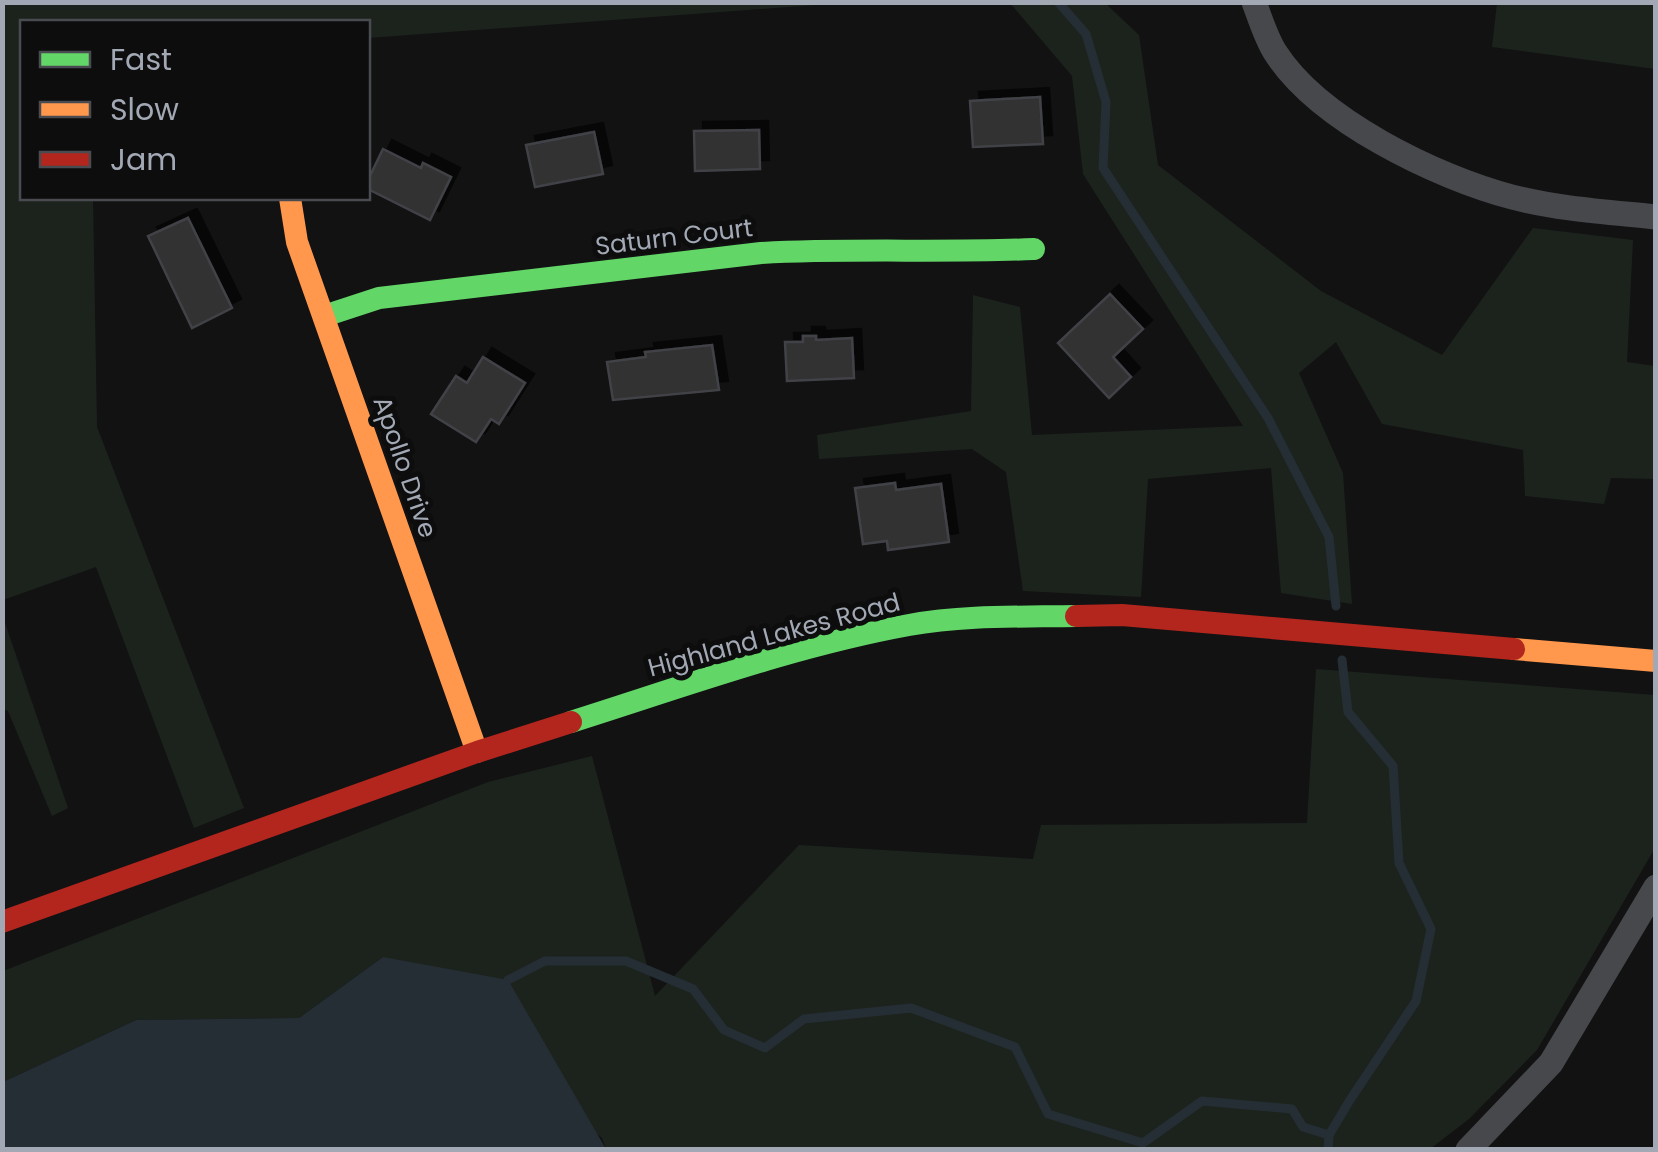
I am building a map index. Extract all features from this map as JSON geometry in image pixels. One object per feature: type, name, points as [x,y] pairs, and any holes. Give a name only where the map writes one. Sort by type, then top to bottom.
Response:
[{"type":"street","points":[[1254,2],[1275,52],[1307,88],[1365,133],[1433,170],[1512,197],[1656,218]]},
{"type":"street","name":"Apollo Drive","points":[[290,200],[296,242],[477,752]]},
{"type":"street","name":"Saturn Court","points":[[324,316],[379,298],[760,254],[814,250],[1034,250]]},
{"type":"street","name":"Highland Lakes Road","points":[[2,922],[477,752],[766,660],[910,625],[982,618],[1122,615],[1656,661]]},
{"type":"street","points":[[1468,1150],[1551,1063],[1656,887]]},
{"type":"shaded area","points":[[3,2],[843,3],[370,38],[370,20],[20,20],[20,200],[93,200],[97,427],[244,808],[194,828],[96,567],[3,600]]},
{"type":"shaded area","points":[[1010,3],[1105,3],[1139,35],[1158,165],[1321,291],[1442,355],[1533,228],[1633,240],[1627,362],[1655,366],[1655,479],[1611,478],[1604,504],[1525,496],[1523,450],[1382,424],[1336,342],[1299,373],[1343,473],[1352,604],[1281,593],[1271,468],[1148,479],[1141,597],[1023,591],[1006,472],[972,449],[819,459],[817,435],[971,411],[973,295],[1020,307],[1032,435],[1243,426],[1083,174],[1072,76]]},
{"type":"shaded area","points":[[1497,3],[1655,3],[1655,69],[1492,47]]},
{"type":"shaded area","points":[[2,614],[68,808],[52,816],[8,711],[3,709]]},
{"type":"shaded area","points":[[1316,669],[1655,695],[1655,848],[1537,1050],[1469,1119],[1430,1149],[606,1149],[602,1138],[383,957],[299,1018],[136,1020],[3,1082],[3,971],[488,782],[592,756],[655,996],[799,845],[1033,859],[1041,825],[1307,823]]},
{"type":"shaded area","points":[[383,957],[508,980],[606,1149],[3,1149],[3,1082],[136,1020],[299,1018]]},
{"type":"building","points":[[1040,97],[1043,144],[973,147],[970,101]]},
{"type":"building","points":[[759,130],[760,169],[695,171],[694,131]]},
{"type":"building","points":[[594,132],[603,174],[535,187],[526,145]]},
{"type":"building","points":[[383,149],[421,168],[423,163],[451,177],[430,220],[370,190],[370,176]]},
{"type":"building","points":[[188,218],[232,308],[192,328],[148,236]]},
{"type":"building","points":[[1110,294],[1143,329],[1113,357],[1131,377],[1109,398],[1058,343]]},
{"type":"building","points":[[803,336],[816,336],[816,340],[852,338],[854,378],[787,381],[785,342],[803,342]]},
{"type":"building","points":[[712,345],[719,390],[613,400],[607,362],[646,357],[645,352]]},
{"type":"building","points":[[483,357],[525,383],[499,424],[491,419],[476,442],[431,414],[456,376],[467,383]]},
{"type":"building","points":[[895,483],[896,490],[941,484],[949,542],[888,550],[887,541],[863,544],[855,488]]},
{"type":"waterway","points":[[1058,2],[1086,34],[1106,102],[1103,168],[1268,418],[1329,537],[1336,606]]},
{"type":"waterway","points":[[1328,1150],[1329,1135],[1416,1001],[1431,929],[1399,863],[1393,766],[1348,712],[1342,660]]},
{"type":"waterway","points":[[508,980],[545,961],[626,961],[693,989],[724,1030],[765,1048],[804,1019],[911,1008],[1015,1047],[1048,1114],[1143,1143],[1202,1101],[1292,1109],[1303,1127],[1329,1135]]},
{"type":"traffic: fast","points":[[324,316],[379,298],[761,253],[1034,249]]},
{"type":"traffic: fast","points":[[571,722],[739,668],[866,634],[950,620],[1076,616]]},
{"type":"traffic: slow","points":[[290,200],[297,242],[477,752]]},
{"type":"traffic: slow","points":[[1514,649],[1656,661]]},
{"type":"traffic: jam","points":[[1076,616],[1122,615],[1514,649]]},
{"type":"traffic: jam","points":[[2,922],[571,722]]}]
